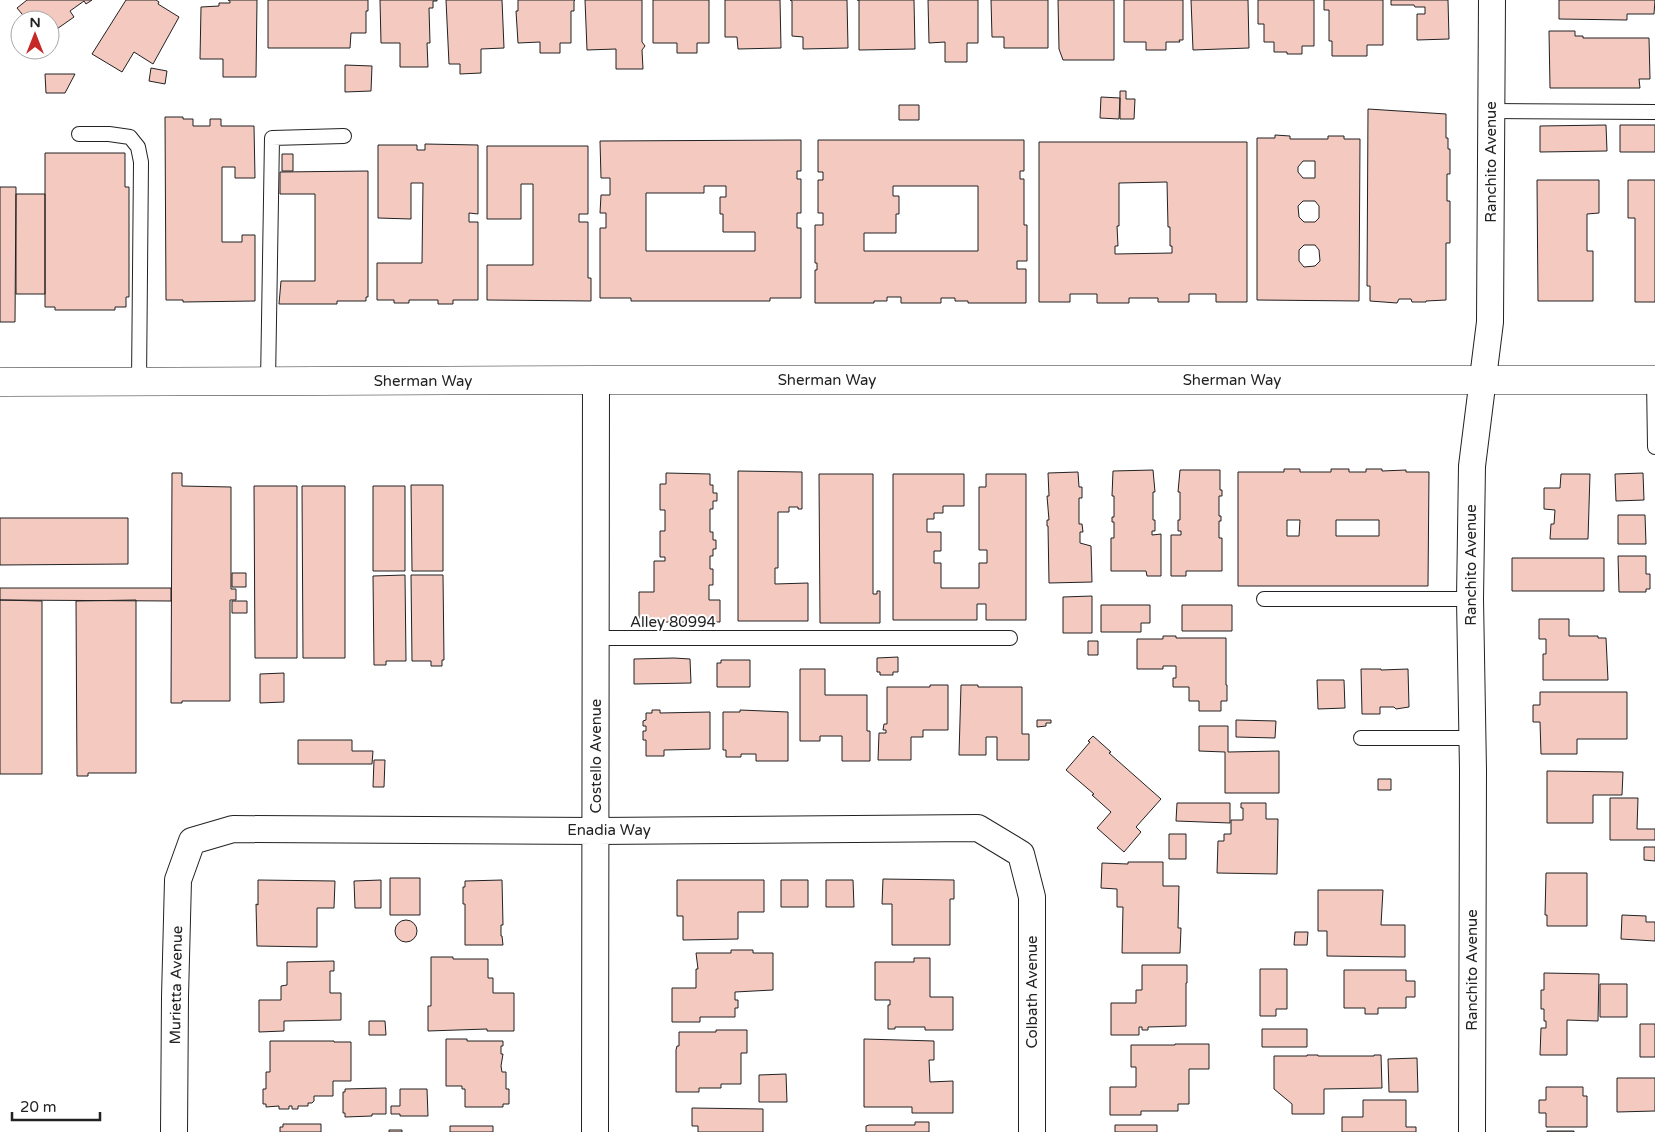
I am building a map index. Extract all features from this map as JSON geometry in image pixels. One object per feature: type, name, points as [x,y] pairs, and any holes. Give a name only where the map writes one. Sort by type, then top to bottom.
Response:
[{"type":"main road","name":"Sherman Way","points":[[0,382],[1654,380]]},
{"type":"street","name":"Ranchito Avenue","points":[[1472,1132],[1470,599],[1472,466],[1490,322],[1492,0]]},
{"type":"street","name":"Costello Avenue","points":[[595,1132],[596,380]]},
{"type":"street","name":"Enadia Way","points":[[192,841],[233,829],[596,831],[978,828],[1021,854]]},
{"type":"street","name":"Murietta Avenue","points":[[174,1132],[178,880],[192,841]]},
{"type":"street","name":"Colbath Avenue","points":[[1021,854],[1032,897],[1032,1132]]},
{"type":"lane","points":[[1492,111],[1655,112]]},
{"type":"lane","points":[[79,134],[109,134],[130,137],[138,147],[141,162],[139,383]]},
{"type":"lane","points":[[268,382],[272,138],[344,136]]},
{"type":"lane","points":[[1654,380],[1655,447]]},
{"type":"lane","points":[[1264,599],[1470,599]]},
{"type":"lane","name":"Alley 80994","points":[[596,638],[1010,638]]},
{"type":"lane","points":[[1361,738],[1472,738]]},
{"type":"building","points":[[27,0],[92,0],[86,4],[84,1],[70,11],[74,17],[60,27],[60,10],[19,10],[17,8]]},
{"type":"building","points":[[126,0],[156,0],[159,2],[158,4],[179,17],[153,64],[134,52],[122,72],[92,54]]},
{"type":"building","points":[[228,0],[257,0],[256,77],[223,77],[223,59],[200,59],[201,7],[219,6],[219,3],[230,3]]},
{"type":"building","points":[[268,0],[368,0],[366,33],[351,33],[350,48],[268,48]]},
{"type":"building","points":[[380,0],[437,0],[433,1],[433,8],[429,8],[430,43],[427,43],[428,67],[400,67],[400,43],[381,43]]},
{"type":"building","points":[[446,0],[502,0],[504,48],[481,49],[481,73],[460,74],[460,64],[449,64]]},
{"type":"building","points":[[518,0],[575,0],[574,11],[571,11],[571,43],[560,43],[560,53],[540,53],[540,42],[518,43],[516,11],[518,11]]},
{"type":"building","points":[[585,0],[642,0],[642,42],[645,46],[642,50],[643,69],[616,69],[616,49],[587,50]]},
{"type":"building","points":[[653,0],[709,0],[709,43],[697,43],[697,53],[677,53],[677,43],[653,43]]},
{"type":"building","points":[[725,0],[780,0],[781,48],[738,49],[737,37],[725,37]]},
{"type":"building","points":[[790,0],[847,0],[848,48],[803,49],[803,37],[792,36],[792,1]]},
{"type":"building","points":[[859,0],[914,0],[915,49],[859,50]]},
{"type":"building","points":[[928,0],[978,0],[978,43],[967,43],[967,62],[945,62],[945,42],[929,43]]},
{"type":"building","points":[[991,0],[1048,0],[1048,48],[1004,48],[1004,37],[992,37]]},
{"type":"building","points":[[1058,0],[1114,0],[1114,60],[1063,60],[1059,49]]},
{"type":"building","points":[[1124,0],[1183,0],[1183,40],[1179,40],[1180,42],[1166,42],[1166,50],[1146,50],[1146,42],[1124,42]]},
{"type":"building","points":[[1191,0],[1248,0],[1249,48],[1193,50]]},
{"type":"building","points":[[1258,0],[1314,0],[1314,46],[1302,46],[1302,54],[1274,52],[1274,42],[1264,42],[1264,24],[1258,24]]},
{"type":"building","points":[[1324,0],[1383,0],[1383,45],[1367,45],[1367,56],[1332,56],[1332,41],[1329,41],[1329,10],[1324,10]]},
{"type":"building","points":[[1391,0],[1448,0],[1449,39],[1417,40],[1417,14],[1425,14],[1425,7],[1391,5]]},
{"type":"building","points":[[1559,0],[1655,0],[1654,14],[1627,14],[1627,20],[1559,19]]},
{"type":"building","points":[[1549,31],[1575,31],[1575,36],[1583,36],[1583,38],[1649,38],[1650,79],[1639,79],[1640,88],[1550,88]]},
{"type":"building","points":[[345,65],[372,66],[371,91],[345,92]]},
{"type":"building","points":[[151,68],[167,71],[165,84],[149,81]]},
{"type":"building","points":[[45,74],[75,74],[65,93],[46,93]]},
{"type":"building","points":[[1120,91],[1126,91],[1126,99],[1135,99],[1134,119],[1120,119]]},
{"type":"building","points":[[1101,97],[1120,98],[1119,119],[1100,118]]},
{"type":"building","points":[[899,105],[919,105],[919,120],[899,120]]},
{"type":"building","points":[[1368,109],[1446,114],[1446,138],[1448,138],[1448,149],[1450,149],[1450,174],[1447,174],[1447,201],[1450,201],[1450,243],[1446,243],[1446,300],[1412,302],[1411,299],[1399,299],[1397,303],[1370,301],[1370,286],[1367,286]]},
{"type":"building","points":[[165,117],[193,119],[193,126],[210,126],[210,119],[221,119],[221,126],[254,126],[255,178],[235,178],[235,167],[222,167],[222,242],[242,242],[242,235],[255,235],[255,301],[183,302],[183,300],[166,300]]},
{"type":"building","points":[[1606,125],[1607,151],[1540,152],[1540,126]]},
{"type":"building","points":[[1620,125],[1655,125],[1655,152],[1620,152]]},
{"type":"building","points":[[1275,135],[1290,136],[1290,139],[1328,139],[1328,136],[1344,136],[1344,139],[1360,139],[1359,301],[1257,300],[1257,138],[1275,138]],"holes":[[[1303,161],[1315,161],[1315,178],[1303,178],[1298,172],[1298,167]],[[1303,201],[1315,201],[1319,206],[1319,218],[1315,222],[1304,222],[1299,217],[1298,206]],[[1304,245],[1315,245],[1319,250],[1320,261],[1315,266],[1304,267],[1299,261],[1299,250]]]},
{"type":"building","points":[[801,140],[801,171],[797,171],[797,179],[801,179],[801,213],[797,213],[797,228],[801,228],[801,298],[770,298],[770,301],[631,301],[631,298],[600,298],[600,228],[606,228],[606,213],[600,213],[601,195],[610,195],[610,178],[601,178],[600,141]],"holes":[[[704,186],[726,186],[726,197],[720,197],[720,214],[723,214],[723,232],[755,232],[755,251],[646,251],[646,193],[704,193]]]},
{"type":"building","points":[[818,140],[1024,140],[1024,171],[1020,171],[1020,179],[1024,179],[1024,225],[1027,225],[1027,261],[1017,261],[1017,269],[1026,269],[1026,303],[968,303],[968,301],[955,301],[955,298],[941,298],[941,303],[901,303],[901,297],[887,297],[887,301],[874,301],[874,303],[815,303],[815,270],[817,270],[817,263],[815,263],[815,225],[823,225],[823,213],[818,213],[818,180],[823,180],[823,172],[818,172]],"holes":[[[893,186],[978,186],[978,251],[864,251],[864,233],[896,233],[896,214],[899,214],[899,196],[893,196]]]},
{"type":"building","points":[[1039,142],[1247,142],[1247,302],[1216,302],[1216,294],[1189,294],[1189,302],[1158,302],[1158,298],[1129,298],[1129,303],[1097,303],[1097,294],[1070,294],[1070,302],[1039,302]],"holes":[[[1167,182],[1168,227],[1170,227],[1172,253],[1115,254],[1115,246],[1118,246],[1119,183]]]},
{"type":"building","points":[[425,144],[478,145],[478,214],[469,213],[469,222],[478,222],[478,300],[453,300],[453,304],[438,304],[438,300],[409,300],[409,303],[394,303],[394,300],[377,300],[377,263],[422,263],[423,183],[411,183],[411,219],[378,218],[378,145],[417,145],[417,150],[425,150]]},
{"type":"building","points":[[487,146],[588,146],[588,214],[579,214],[579,222],[588,222],[588,278],[591,278],[591,301],[487,300],[487,265],[533,265],[533,184],[521,184],[521,219],[487,219]]},
{"type":"building","points":[[45,153],[125,153],[125,187],[129,187],[129,297],[126,297],[126,307],[115,307],[115,310],[55,310],[55,307],[45,307]]},
{"type":"building","points":[[282,154],[293,154],[293,171],[282,171]]},
{"type":"building","points":[[368,171],[368,297],[366,297],[366,301],[337,301],[337,304],[279,304],[281,281],[315,281],[315,194],[280,194],[280,172]]},
{"type":"building","points":[[1537,180],[1599,180],[1599,213],[1587,214],[1587,251],[1593,251],[1593,301],[1538,301]]},
{"type":"building","points":[[1628,180],[1655,180],[1655,302],[1635,302],[1635,218],[1628,218]]},
{"type":"building","points":[[0,187],[16,187],[15,322],[0,322]]},
{"type":"building","points":[[16,194],[45,194],[45,294],[16,294]]},
{"type":"building","points":[[1284,469],[1300,469],[1300,472],[1331,472],[1331,469],[1349,469],[1349,472],[1366,472],[1366,469],[1382,469],[1382,471],[1406,470],[1406,472],[1429,472],[1428,586],[1238,586],[1238,472],[1284,472]],"holes":[[[1287,520],[1300,520],[1299,536],[1287,536]],[[1336,520],[1379,520],[1379,536],[1336,536]]]},
{"type":"building","points":[[1153,470],[1155,492],[1153,492],[1153,520],[1155,520],[1155,531],[1152,531],[1152,535],[1161,534],[1161,576],[1147,576],[1146,571],[1111,571],[1111,538],[1114,538],[1114,522],[1112,522],[1112,517],[1114,517],[1114,496],[1112,496],[1113,471]]},
{"type":"building","points":[[1180,470],[1220,470],[1220,490],[1222,490],[1222,496],[1219,496],[1219,516],[1221,516],[1221,521],[1219,521],[1219,538],[1222,538],[1222,571],[1186,571],[1186,576],[1171,576],[1171,535],[1181,535],[1181,531],[1178,531],[1178,520],[1180,520],[1180,492],[1178,492]]},
{"type":"building","points":[[738,471],[802,472],[802,509],[789,507],[789,512],[778,512],[778,568],[775,568],[775,584],[808,583],[808,621],[738,621]]},
{"type":"building","points":[[1078,472],[1079,487],[1082,487],[1082,498],[1079,498],[1079,524],[1082,524],[1083,532],[1080,532],[1080,543],[1091,546],[1092,582],[1049,583],[1048,473]]},
{"type":"building","points":[[172,473],[182,473],[182,486],[231,487],[231,589],[236,589],[236,600],[230,600],[230,701],[182,701],[182,703],[171,703]]},
{"type":"building","points":[[666,473],[710,474],[710,485],[713,485],[713,493],[717,493],[717,501],[713,501],[713,509],[710,509],[710,532],[713,532],[713,540],[716,540],[716,549],[713,549],[713,556],[710,556],[710,569],[713,569],[713,585],[709,585],[709,600],[720,600],[720,622],[639,622],[639,592],[654,592],[654,561],[665,561],[665,557],[660,557],[660,531],[665,531],[665,510],[660,510],[660,484],[666,484]]},
{"type":"building","points":[[1643,473],[1644,500],[1616,501],[1615,474]]},
{"type":"building","points":[[819,474],[873,474],[873,594],[877,594],[877,591],[880,591],[880,623],[820,623]]},
{"type":"building","points":[[893,474],[964,474],[964,506],[943,506],[943,513],[934,513],[934,519],[927,519],[927,532],[941,532],[941,551],[934,551],[934,563],[941,563],[941,588],[979,588],[979,563],[987,563],[987,550],[979,550],[979,487],[986,487],[986,474],[1026,474],[1026,620],[986,620],[986,604],[977,604],[977,620],[893,620]]},
{"type":"building","points":[[1561,474],[1590,474],[1588,539],[1550,539],[1551,524],[1554,524],[1555,510],[1544,509],[1544,488],[1560,488]]},
{"type":"building","points":[[411,485],[443,485],[443,571],[412,571]]},
{"type":"building","points":[[254,486],[297,486],[297,658],[255,658]]},
{"type":"building","points":[[302,486],[345,486],[345,658],[303,658]]},
{"type":"building","points":[[373,486],[405,486],[405,571],[373,571]]},
{"type":"building","points":[[1618,515],[1645,515],[1646,544],[1618,544]]},
{"type":"building","points":[[0,518],[128,518],[128,564],[0,565]]},
{"type":"building","points":[[1618,556],[1646,556],[1646,574],[1650,574],[1650,589],[1646,589],[1646,592],[1619,592]]},
{"type":"building","points":[[1512,558],[1604,558],[1604,591],[1512,591]]},
{"type":"building","points":[[232,573],[246,573],[246,587],[232,587]]},
{"type":"building","points":[[405,575],[406,661],[386,661],[386,665],[374,665],[373,576]]},
{"type":"building","points":[[411,575],[443,575],[444,660],[442,660],[442,666],[431,666],[431,661],[412,661]]},
{"type":"building","points":[[0,588],[171,588],[171,601],[0,600]]},
{"type":"building","points":[[1092,596],[1092,633],[1063,633],[1063,597]]},
{"type":"building","points":[[0,600],[42,601],[42,774],[0,774]]},
{"type":"building","points":[[136,600],[136,773],[88,773],[88,776],[77,776],[76,601]]},
{"type":"building","points":[[232,601],[247,601],[247,613],[232,613]]},
{"type":"building","points":[[1101,605],[1150,605],[1150,623],[1141,623],[1141,632],[1101,632]]},
{"type":"building","points":[[1182,605],[1232,605],[1232,631],[1182,631]]},
{"type":"building","points":[[1539,619],[1569,619],[1569,636],[1598,636],[1598,638],[1606,638],[1608,680],[1543,680],[1543,654],[1546,654],[1546,639],[1539,639]]},
{"type":"building","points":[[1163,636],[1176,636],[1176,638],[1226,638],[1227,701],[1221,701],[1221,711],[1199,711],[1199,701],[1189,701],[1189,687],[1173,687],[1173,678],[1176,678],[1176,666],[1163,666],[1163,669],[1137,669],[1137,639],[1163,639]]},
{"type":"building","points":[[1088,641],[1098,641],[1098,655],[1088,655]]},
{"type":"building","points":[[898,657],[898,672],[893,672],[893,675],[880,675],[880,672],[877,672],[877,658]]},
{"type":"building","points":[[634,659],[690,659],[691,683],[634,684]]},
{"type":"building","points":[[721,660],[750,660],[750,687],[717,687],[717,663],[721,663]]},
{"type":"building","points":[[800,669],[825,669],[825,695],[867,695],[867,731],[870,731],[870,761],[842,761],[842,736],[820,736],[820,741],[800,741]]},
{"type":"building","points":[[1361,669],[1408,669],[1409,707],[1396,709],[1394,707],[1380,707],[1380,714],[1362,714]]},
{"type":"building","points":[[284,673],[284,702],[260,703],[260,674]]},
{"type":"building","points":[[1317,680],[1344,680],[1345,708],[1318,709]]},
{"type":"building","points":[[930,685],[948,685],[948,730],[923,730],[923,737],[911,737],[911,760],[878,760],[879,733],[886,733],[886,730],[883,730],[884,724],[887,724],[887,687],[930,687]]},
{"type":"building","points":[[961,685],[1022,687],[1022,734],[1029,734],[1029,760],[997,760],[997,737],[986,737],[986,755],[959,755]]},
{"type":"building","points":[[1540,692],[1627,692],[1627,739],[1577,739],[1577,754],[1541,754],[1540,722],[1533,722],[1533,705],[1540,705]]},
{"type":"building","points":[[652,710],[660,710],[660,713],[710,712],[710,749],[664,750],[664,756],[646,756],[646,740],[643,740],[643,731],[646,731],[646,726],[643,726],[643,721],[646,720],[646,713],[652,713]]},
{"type":"building","points":[[740,710],[788,712],[788,761],[756,761],[756,754],[726,757],[726,750],[723,750],[723,712],[740,712]]},
{"type":"building","points":[[1037,720],[1051,720],[1051,723],[1046,723],[1046,726],[1037,727]]},
{"type":"building","points":[[1236,720],[1276,721],[1275,738],[1236,737]]},
{"type":"building","points":[[1199,726],[1228,726],[1228,752],[1279,751],[1279,793],[1225,793],[1225,752],[1199,751]]},
{"type":"building","points":[[1093,736],[1111,752],[1109,753],[1161,799],[1136,827],[1141,832],[1124,852],[1097,828],[1111,812],[1092,795],[1094,794],[1066,770]]},
{"type":"building","points":[[298,740],[352,740],[352,751],[373,751],[372,764],[298,764]]},
{"type":"building","points":[[374,760],[385,760],[384,787],[373,787]]},
{"type":"building","points":[[1547,771],[1623,772],[1622,795],[1593,795],[1593,823],[1547,823]]},
{"type":"building","points":[[1378,779],[1391,779],[1391,790],[1378,790]]},
{"type":"building","points":[[1610,798],[1638,798],[1637,829],[1655,829],[1655,840],[1610,840]]},
{"type":"building","points":[[1177,803],[1230,803],[1230,823],[1176,821]]},
{"type":"building","points":[[1241,803],[1266,803],[1266,819],[1278,819],[1277,874],[1217,873],[1218,841],[1224,841],[1224,834],[1231,834],[1231,820],[1243,820]]},
{"type":"building","points":[[1169,834],[1186,834],[1186,859],[1169,859]]},
{"type":"building","points":[[1644,847],[1655,847],[1655,861],[1644,860]]},
{"type":"building","points":[[1128,862],[1163,862],[1163,886],[1179,886],[1178,928],[1181,928],[1180,953],[1122,953],[1123,907],[1117,907],[1117,889],[1101,888],[1102,863],[1128,864]]},
{"type":"building","points":[[1546,873],[1587,873],[1587,926],[1547,926],[1547,915],[1545,915]]},
{"type":"building","points":[[390,878],[420,878],[420,915],[390,915]]},
{"type":"building","points":[[883,879],[954,880],[954,899],[950,899],[950,945],[892,945],[892,904],[882,904]]},
{"type":"building","points":[[258,880],[335,881],[334,908],[317,908],[317,947],[257,946],[256,904],[258,905]]},
{"type":"building","points":[[381,880],[381,908],[355,908],[354,881]]},
{"type":"building","points":[[502,880],[503,925],[501,925],[501,936],[503,945],[465,945],[463,887],[465,887],[465,881]]},
{"type":"building","points":[[677,880],[764,880],[764,912],[738,912],[738,939],[683,940],[683,916],[677,916]]},
{"type":"building","points":[[781,880],[808,880],[808,907],[781,907]]},
{"type":"building","points":[[826,880],[853,880],[854,907],[826,907]]},
{"type":"building","points":[[1318,890],[1383,890],[1381,925],[1405,925],[1405,957],[1327,956],[1327,931],[1318,931]]},
{"type":"building","points":[[1622,915],[1646,916],[1646,922],[1655,922],[1655,941],[1621,939]]},
{"type":"building","points":[[402,920],[410,920],[417,927],[417,935],[410,942],[402,942],[395,935],[395,927]]},
{"type":"building","points":[[1295,932],[1308,932],[1307,945],[1294,945]]},
{"type":"building","points":[[731,950],[753,950],[753,953],[773,953],[773,990],[735,992],[738,1008],[735,1008],[735,1017],[700,1017],[700,1022],[672,1022],[672,988],[696,988],[696,969],[698,969],[696,953],[731,953]]},
{"type":"building","points":[[431,957],[488,959],[488,978],[493,978],[493,993],[514,993],[514,1031],[487,1031],[487,1029],[428,1031],[428,1006],[431,1006]]},
{"type":"building","points":[[914,958],[930,958],[930,997],[953,997],[953,1030],[925,1030],[925,1027],[895,1027],[895,1029],[888,1029],[888,1005],[890,1005],[890,1000],[875,1000],[875,962],[914,962]]},
{"type":"building","points":[[334,961],[334,971],[330,971],[330,993],[341,993],[341,1020],[284,1021],[284,1031],[259,1032],[259,1000],[281,1000],[281,986],[287,985],[287,962]]},
{"type":"building","points":[[1142,965],[1187,965],[1186,1026],[1148,1027],[1148,1030],[1142,1030],[1142,1027],[1139,1027],[1139,1035],[1111,1035],[1111,1003],[1136,1003],[1136,990],[1142,990]]},
{"type":"building","points":[[1260,969],[1287,969],[1287,1009],[1276,1009],[1276,1016],[1260,1016]]},
{"type":"building","points":[[1344,970],[1406,970],[1406,981],[1415,981],[1415,997],[1406,997],[1406,1008],[1378,1008],[1378,1014],[1365,1014],[1365,1008],[1344,1008]]},
{"type":"building","points":[[1544,973],[1599,974],[1598,1021],[1567,1020],[1567,1055],[1540,1055],[1541,1028],[1546,1028],[1544,1009],[1541,1009],[1541,990],[1544,990]]},
{"type":"building","points":[[1600,984],[1627,984],[1627,1017],[1600,1017]]},
{"type":"building","points":[[369,1021],[385,1021],[386,1035],[369,1035]]},
{"type":"building","points":[[1640,1024],[1655,1024],[1655,1057],[1640,1057]]},
{"type":"building","points":[[1262,1029],[1307,1029],[1307,1047],[1262,1047]]},
{"type":"building","points":[[716,1030],[747,1030],[747,1053],[741,1053],[741,1084],[721,1084],[721,1088],[699,1088],[699,1092],[676,1092],[676,1050],[677,1046],[679,1046],[679,1032],[716,1032]]},
{"type":"building","points":[[446,1039],[503,1041],[503,1046],[501,1046],[501,1054],[503,1054],[501,1066],[502,1072],[506,1072],[506,1089],[509,1089],[509,1104],[503,1104],[503,1107],[465,1107],[465,1089],[462,1089],[462,1086],[446,1086]]},
{"type":"building","points":[[864,1039],[934,1041],[934,1060],[929,1060],[930,1082],[953,1081],[953,1113],[912,1113],[912,1107],[864,1107]]},
{"type":"building","points":[[270,1041],[351,1042],[351,1081],[333,1081],[333,1096],[314,1096],[314,1101],[308,1103],[308,1106],[298,1106],[298,1109],[292,1109],[292,1106],[289,1106],[289,1109],[279,1109],[279,1106],[266,1107],[266,1104],[263,1104],[263,1089],[266,1089],[266,1072],[270,1072]]},
{"type":"building","points":[[1209,1044],[1209,1069],[1189,1069],[1189,1104],[1178,1104],[1178,1111],[1141,1111],[1141,1115],[1110,1115],[1110,1087],[1136,1087],[1136,1067],[1131,1067],[1131,1045]]},
{"type":"building","points":[[1381,1055],[1382,1088],[1324,1089],[1324,1114],[1292,1114],[1292,1104],[1274,1089],[1274,1056]]},
{"type":"building","points":[[1417,1058],[1418,1092],[1389,1092],[1388,1059]]},
{"type":"building","points":[[786,1074],[787,1102],[759,1102],[759,1075]]},
{"type":"building","points":[[1617,1078],[1655,1078],[1655,1111],[1617,1112]]},
{"type":"building","points":[[1546,1087],[1583,1087],[1583,1096],[1587,1096],[1587,1127],[1546,1127],[1546,1113],[1539,1113],[1539,1100],[1546,1100]]},
{"type":"building","points":[[386,1088],[386,1114],[345,1117],[345,1113],[343,1113],[343,1092],[345,1092],[345,1089]]},
{"type":"building","points":[[400,1089],[427,1089],[428,1116],[400,1116],[400,1114],[391,1114],[391,1106],[400,1106]]},
{"type":"building","points":[[1363,1100],[1406,1100],[1406,1127],[1416,1127],[1416,1132],[1342,1132],[1342,1117],[1363,1117]]},
{"type":"building","points":[[692,1108],[763,1109],[763,1132],[698,1132],[698,1126],[692,1126]]},
{"type":"building","points":[[915,1122],[929,1122],[929,1132],[866,1132],[866,1126],[869,1125],[915,1125]]},
{"type":"building","points":[[283,1124],[321,1124],[321,1132],[280,1132],[280,1127],[283,1127]]},
{"type":"building","points":[[1115,1125],[1157,1125],[1157,1132],[1115,1132]]},
{"type":"building","points":[[450,1126],[493,1126],[493,1132],[450,1132]]},
{"type":"building","points":[[389,1130],[402,1130],[402,1132],[389,1132]]},
{"type":"building","points":[[1574,1131],[1574,1132],[1547,1132]]}]
